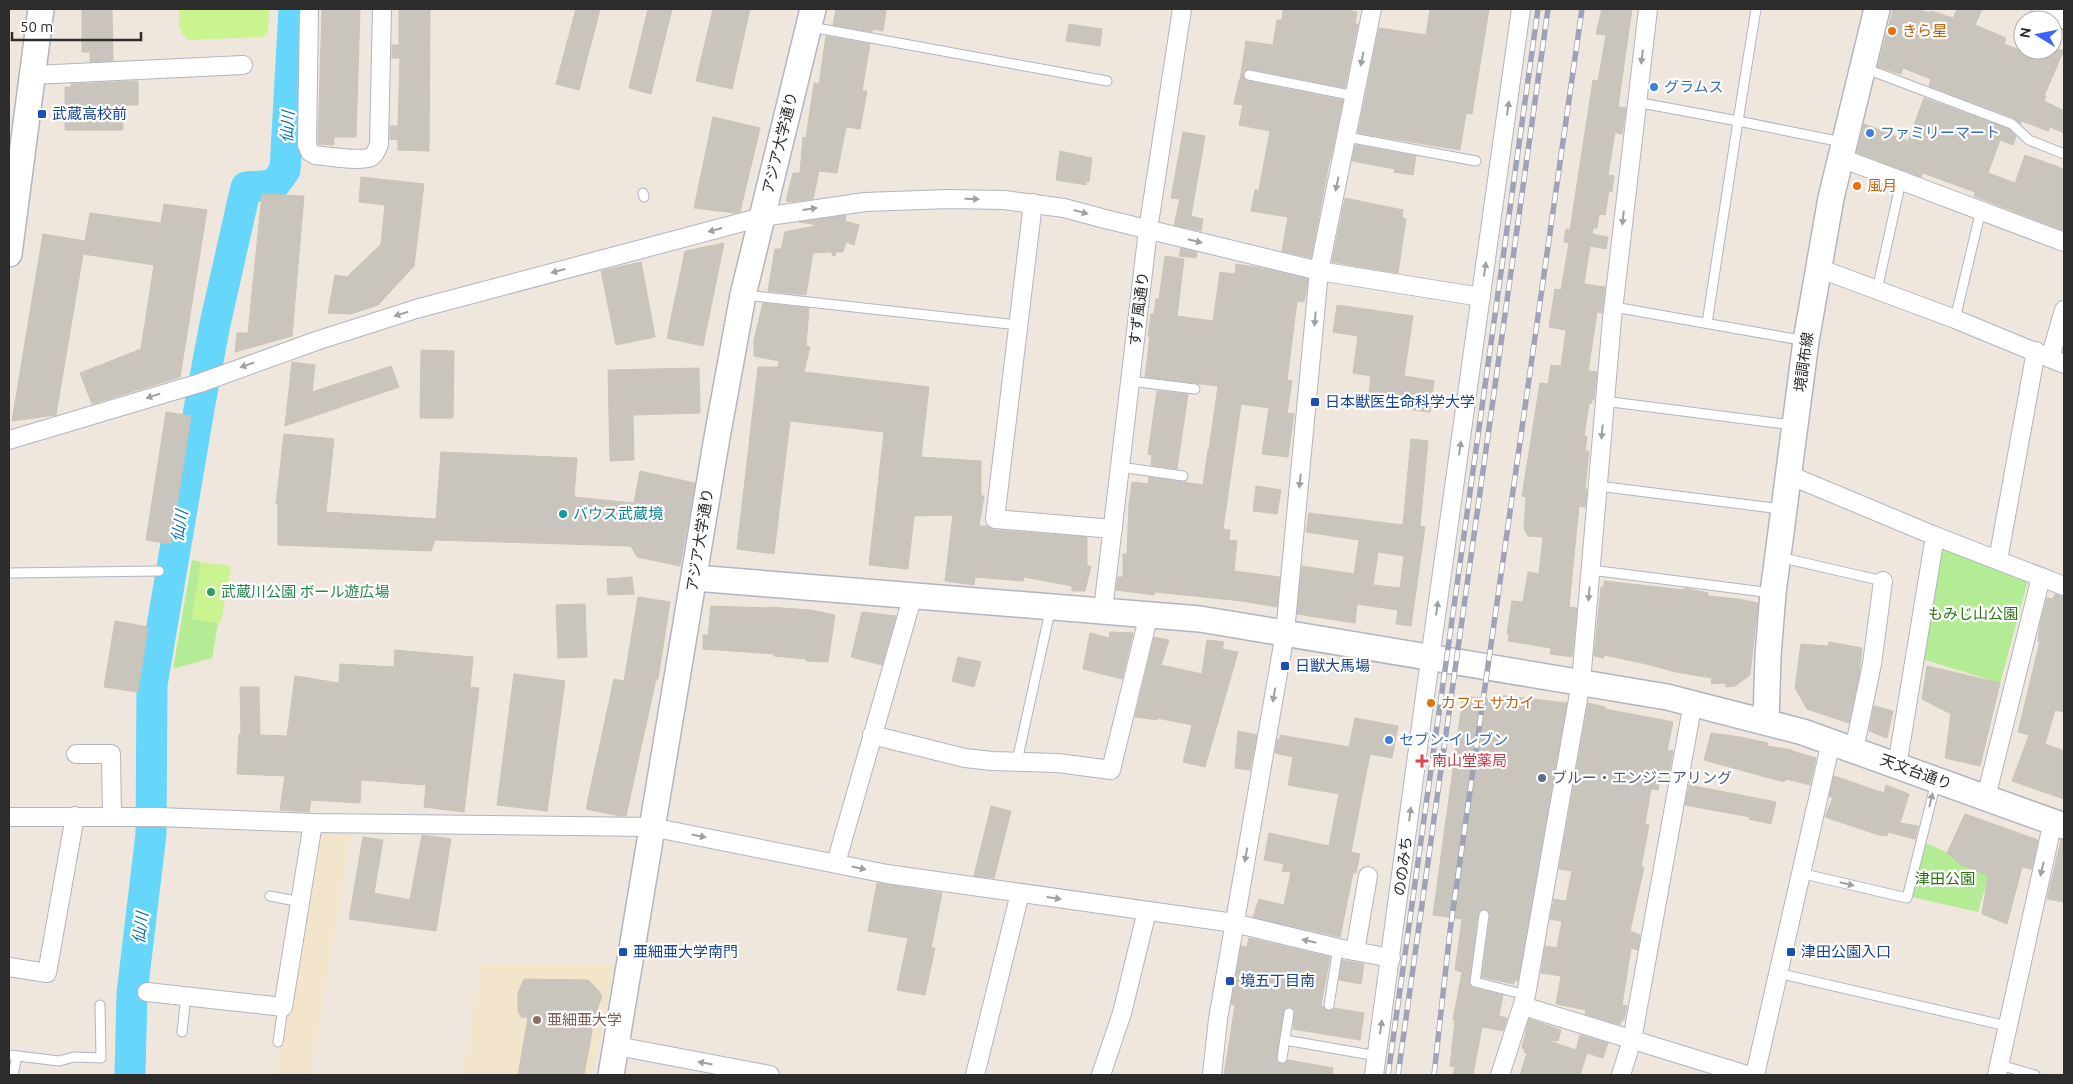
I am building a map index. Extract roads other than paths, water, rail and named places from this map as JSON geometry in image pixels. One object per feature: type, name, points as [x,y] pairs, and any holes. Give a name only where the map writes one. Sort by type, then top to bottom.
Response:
[{"type":"street","points":[[9,254],[42,9]]},
{"type":"street","points":[[309,9],[308,145],[310,152],[315,155],[361,158],[371,156],[377,151],[379,144],[382,9]]},
{"type":"street","name":"すず風通り","points":[[1103,610],[1148,230],[1182,9]]},
{"type":"street","points":[[1212,1075],[1218,1019],[1285,633],[1319,271],[1372,9]]},
{"type":"street","name":"ののみち","points":[[1374,1075],[1430,657],[1522,9]]},
{"type":"street","points":[[1500,1075],[1524,1001],[1581,682],[1604,401],[1636,102],[1648,9]]},
{"type":"street","name":"境調布線","points":[[1766,721],[1768,656],[1773,593],[1806,341],[1831,198],[1877,9]]},
{"type":"street","points":[[2045,9],[2064,16]]},
{"type":"street","name":"アジア大学通り","points":[[611,1075],[716,442],[743,295],[811,18]]},
{"type":"street","points":[[34,75],[243,65]]},
{"type":"street","points":[[1843,150],[1902,181],[2064,242]]},
{"type":"street","points":[[9,440],[207,379],[416,309],[762,217],[865,202],[949,199],[1033,203],[1064,208],[1319,271],[1481,297]]},
{"type":"street","points":[[1033,203],[995,519],[1112,529]]},
{"type":"street","points":[[1818,268],[1955,319],[2050,358]]},
{"type":"street","points":[[1998,560],[2064,310]]},
{"type":"street","points":[[1789,475],[1935,536],[2064,586]]},
{"type":"street","points":[[1897,766],[1935,536]]},
{"type":"street","points":[[1986,797],[2041,577]]},
{"type":"street","name":"天文台通り","points":[[694,578],[1200,619],[1693,702],[1766,721],[1843,746],[2059,824]]},
{"type":"street","points":[[1755,1075],[1800,873],[1872,664],[1883,581]]},
{"type":"street","points":[[836,863],[913,595]]},
{"type":"street","points":[[872,735],[965,758],[992,761],[1058,763],[1111,770],[1149,614]]},
{"type":"street","points":[[1621,1075],[1632,1040],[1693,702]]},
{"type":"street","points":[[76,754],[111,754],[112,817]]},
{"type":"street","points":[[9,967],[47,973],[75,816]]},
{"type":"street","points":[[9,817],[153,817],[313,823],[651,827],[887,874],[1234,923],[1347,950],[1391,958]]},
{"type":"street","points":[[146,992],[284,1007],[313,823]]},
{"type":"street","points":[[1998,1070],[2007,1026],[2059,824]]},
{"type":"street","points":[[1347,950],[1368,876]]},
{"type":"street","points":[[975,1075],[1020,893]]},
{"type":"street","points":[[1101,1075],[1122,1014],[1147,911]]},
{"type":"street","points":[[1524,1001],[1632,1040],[1747,1075]]},
{"type":"street","points":[[617,1046],[770,1075]]},
{"type":"lane","points":[[1707,323],[1755,9]]},
{"type":"lane","points":[[811,18],[1107,81]]},
{"type":"lane","points":[[1863,68],[2012,124],[2029,140],[2064,154]]},
{"type":"lane","points":[[1249,75],[1354,96]]},
{"type":"lane","points":[[1636,102],[1738,121],[1843,150]]},
{"type":"lane","points":[[1347,136],[1476,161]]},
{"type":"lane","points":[[1877,290],[1902,181]]},
{"type":"lane","points":[[1955,319],[1980,210]]},
{"type":"lane","points":[[743,295],[1018,325]]},
{"type":"lane","points":[[1614,308],[1806,341]]},
{"type":"lane","points":[[1130,381],[1195,390]]},
{"type":"lane","points":[[1604,401],[1795,425]]},
{"type":"lane","points":[[1120,467],[1184,476]]},
{"type":"lane","points":[[1598,486],[1784,510]]},
{"type":"lane","points":[[1778,557],[1883,581]]},
{"type":"lane","points":[[9,573],[159,570]]},
{"type":"lane","points":[[1591,570],[1773,593]]},
{"type":"lane","points":[[1017,761],[1051,606]]},
{"type":"lane","points":[[1800,873],[1907,898],[1936,780]]},
{"type":"lane","points":[[270,896],[301,902]]},
{"type":"lane","points":[[1484,915],[1476,982],[1524,1001]]},
{"type":"lane","points":[[1328,1005],[1347,950]]},
{"type":"lane","points":[[1777,973],[2007,1026]]},
{"type":"lane","points":[[182,1032],[186,996]]},
{"type":"lane","points":[[13,1075],[13,1056],[58,1061],[74,1057],[101,1058],[100,1005]]},
{"type":"lane","points":[[278,1042],[284,1007]]},
{"type":"lane","points":[[1282,1058],[1289,1013]]},
{"type":"lane","points":[[1285,1040],[1377,1056]]},
{"type":"lane","points":[[1998,1070],[2035,1075]]},
{"type":"waterway","name":"仙川","points":[[130,1075],[132,993],[151,834],[152,685],[215,324],[246,187],[274,185],[285,170],[294,9]]},
{"type":"railway","points":[[1388,1075],[1538,9]]},
{"type":"railway","points":[[1398,1075],[1548,9]]},
{"type":"railway","points":[[1434,1075],[1450,931],[1582,9]]},
{"type":"place","name":"きら星","points":[[1892,31]]},
{"type":"place","name":"グラムス","points":[[1654,87]]},
{"type":"place","name":"武蔵高校前","points":[[42,114]]},
{"type":"place","name":"ファミリーマート","points":[[1870,133]]},
{"type":"place","name":"風月","points":[[1857,186]]},
{"type":"place","name":"日本獣医生命科学大学","points":[[1315,402]]},
{"type":"place","name":"バウス武蔵境","points":[[563,514]]},
{"type":"place","name":"武蔵川公園 ボール遊広場","points":[[211,592]]},
{"type":"place","name":"日獣大馬場","points":[[1285,666]]},
{"type":"place","name":"カフェ サカイ","points":[[1431,703]]},
{"type":"place","name":"セブン-イレブン","points":[[1389,740]]},
{"type":"place","name":"南山堂薬局","points":[[1422,761]]},
{"type":"place","name":"ブルー・エンジニアリング","points":[[1542,778]]},
{"type":"place","name":"亜細亜大学南門","points":[[623,952]]},
{"type":"place","name":"津田公園入口","points":[[1791,952]]},
{"type":"place","name":"境五丁目南","points":[[1230,981]]},
{"type":"place","name":"亜細亜大学","points":[[537,1020]]},
{"type":"park label","name":"もみじ山公園","points":[[1973,614]]},
{"type":"park label","name":"津田公園","points":[[1945,879]]}]
